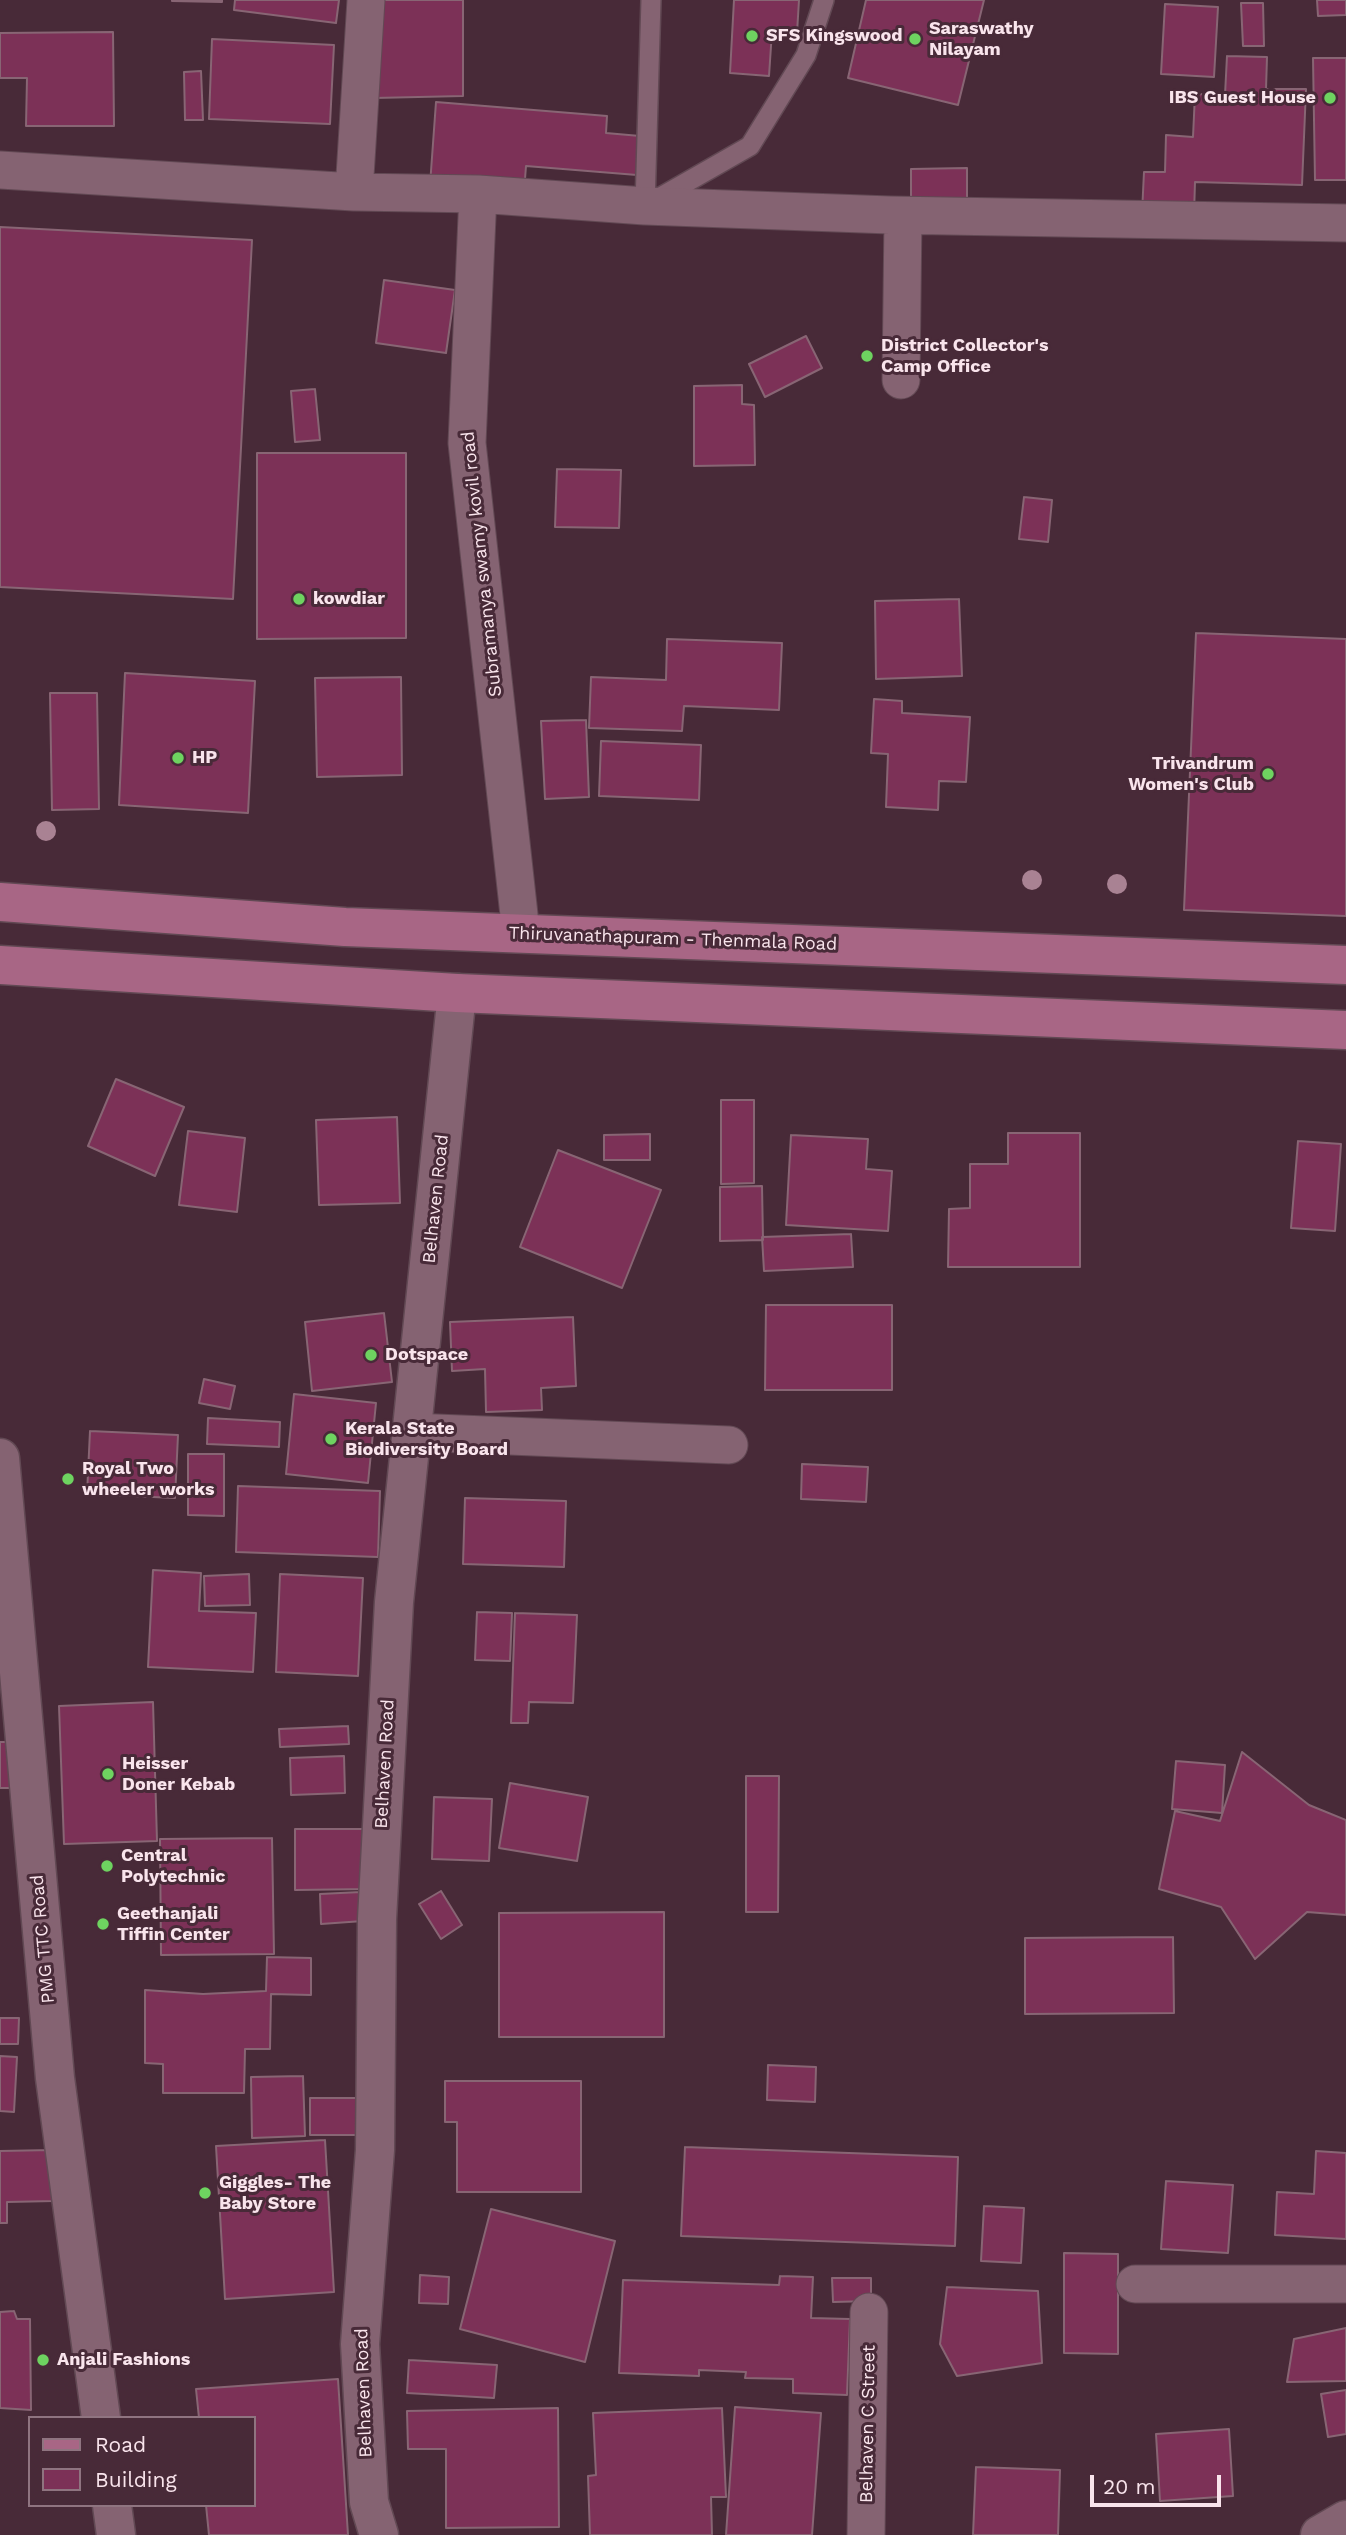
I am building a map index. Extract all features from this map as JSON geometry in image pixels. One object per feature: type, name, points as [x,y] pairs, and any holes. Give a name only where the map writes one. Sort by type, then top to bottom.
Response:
[{"type":"main road","name":"Thiruvanathapuram - Thenmala Road","points":[[0,902],[345,927],[1346,965]]},
{"type":"main road","points":[[0,965],[457,993],[1346,1030]]},
{"type":"street","points":[[354,192],[366,0]]},
{"type":"street","points":[[0,170],[354,192],[478,194],[645,206],[903,216],[1346,223]]},
{"type":"street","name":"Subramanya swamy kovil road","points":[[478,194],[467,443],[521,933]]},
{"type":"street","points":[[901,380],[903,216]]},
{"type":"street","name":"Belhaven Road","points":[[379,2535],[369,2502],[360,2344],[375,2150],[377,1919],[393,1616],[457,993]]},
{"type":"street","points":[[412,1432],[729,1445]]},
{"type":"street","name":"PMG TTC Road","points":[[0,1458],[55,2078],[101,2416]]},
{"type":"street","points":[[1135,2284],[1346,2284]]},
{"type":"street","name":"Belhaven C Street","points":[[866,2535],[869,2312]]},
{"type":"street","points":[[112,2507],[116,2535]]},
{"type":"street","points":[[1320,2535],[1346,2520]]},
{"type":"lane","points":[[645,206],[651,0]]},
{"type":"lane","points":[[645,206],[750,146],[806,55],[824,0]]},
{"type":"building","points":[[222,0],[222,2],[172,1]]},
{"type":"building","points":[[235,0],[339,0],[336,23],[234,10]]},
{"type":"building","points":[[373,0],[463,0],[463,96],[374,98]]},
{"type":"building","name":"SFS Kingswood","points":[[734,0],[799,0],[797,33],[772,31],[769,76],[730,73]]},
{"type":"building","name":"Saraswathy Nilayam","points":[[866,0],[984,0],[958,105],[848,78]]},
{"type":"building","points":[[1317,0],[1346,0],[1346,15],[1318,16]]},
{"type":"building","points":[[1241,3],[1263,3],[1264,46],[1243,46]]},
{"type":"building","points":[[1165,4],[1218,7],[1214,77],[1161,74]]},
{"type":"building","points":[[113,32],[114,126],[26,126],[27,78],[0,78],[0,33]]},
{"type":"building","points":[[212,39],[334,45],[330,124],[209,119]]},
{"type":"building","points":[[1227,56],[1267,57],[1266,89],[1306,89],[1302,185],[1195,182],[1194,214],[1142,213],[1144,172],[1165,172],[1166,135],[1193,137],[1195,94],[1225,95]]},
{"type":"building","name":"IBS Guest House","points":[[1313,58],[1346,58],[1346,180],[1315,180]]},
{"type":"building","points":[[201,71],[203,120],[185,120],[184,72]]},
{"type":"building","points":[[436,102],[607,116],[606,133],[640,136],[637,175],[526,166],[524,192],[430,185]]},
{"type":"building","points":[[967,168],[967,199],[911,200],[911,169]]},
{"type":"building","points":[[0,227],[252,240],[233,599],[0,587]]},
{"type":"building","points":[[384,280],[455,290],[446,353],[376,343]]},
{"type":"building","points":[[806,336],[822,368],[765,397],[749,364]]},
{"type":"building","points":[[742,385],[742,404],[754,405],[755,465],[694,466],[694,386]]},
{"type":"building","points":[[315,389],[320,440],[295,442],[291,391]]},
{"type":"building","points":[[257,453],[406,453],[406,638],[257,639]]},
{"type":"building","points":[[557,469],[621,470],[619,528],[555,527]]},
{"type":"building","points":[[1024,497],[1052,500],[1048,542],[1019,539]]},
{"type":"building","points":[[959,599],[962,676],[876,679],[875,601]]},
{"type":"building","name":"Trivandrum Women's Club","points":[[1196,633],[1346,639],[1346,916],[1184,910]]},
{"type":"building","points":[[667,639],[782,643],[779,710],[684,706],[682,731],[589,728],[591,677],[666,680]]},
{"type":"building","points":[[125,673],[255,681],[248,813],[119,805]]},
{"type":"building","points":[[401,677],[402,775],[317,777],[315,678]]},
{"type":"building","points":[[50,693],[97,693],[99,809],[52,810]]},
{"type":"building","points":[[874,699],[902,701],[902,713],[970,717],[966,782],[939,781],[938,810],[886,807],[888,754],[871,753]]},
{"type":"building","points":[[586,720],[589,797],[545,799],[541,721]]},
{"type":"building","points":[[601,741],[701,745],[699,800],[599,796]]},
{"type":"building","points":[[116,1079],[184,1107],[155,1176],[88,1146]]},
{"type":"building","points":[[721,1100],[754,1100],[754,1183],[721,1184]]},
{"type":"building","points":[[397,1117],[400,1203],[319,1205],[316,1120]]},
{"type":"building","points":[[188,1131],[245,1138],[237,1212],[179,1205]]},
{"type":"building","points":[[1008,1133],[1080,1133],[1080,1267],[948,1267],[949,1209],[970,1208],[970,1164],[1008,1164]]},
{"type":"building","points":[[650,1134],[650,1160],[604,1160],[604,1135]]},
{"type":"building","points":[[791,1135],[868,1139],[866,1169],[892,1171],[888,1231],[786,1225]]},
{"type":"building","points":[[1298,1141],[1341,1144],[1335,1231],[1291,1228]]},
{"type":"building","points":[[558,1150],[661,1190],[622,1288],[520,1247]]},
{"type":"building","points":[[762,1186],[763,1240],[720,1241],[720,1187]]},
{"type":"building","points":[[851,1234],[853,1267],[764,1271],[762,1237]]},
{"type":"building","points":[[766,1305],[892,1305],[892,1390],[765,1390]]},
{"type":"building","points":[[384,1313],[392,1382],[312,1391],[305,1322]]},
{"type":"building","points":[[573,1317],[576,1386],[541,1388],[542,1410],[486,1412],[485,1369],[452,1371],[450,1322]]},
{"type":"building","points":[[204,1379],[235,1386],[230,1409],[199,1403]]},
{"type":"building","name":"Kerala State Biodiversity Board","points":[[294,1394],[376,1403],[368,1483],[286,1474]]},
{"type":"building","points":[[208,1418],[280,1422],[279,1447],[207,1444]]},
{"type":"building","points":[[90,1431],[178,1435],[175,1498],[87,1494]]},
{"type":"building","points":[[188,1454],[224,1454],[224,1516],[188,1515]]},
{"type":"building","points":[[802,1464],[868,1467],[866,1502],[801,1499]]},
{"type":"building","points":[[238,1486],[380,1491],[378,1557],[236,1552]]},
{"type":"building","points":[[465,1498],[566,1501],[564,1567],[463,1564]]},
{"type":"building","points":[[153,1570],[201,1573],[199,1611],[256,1613],[253,1672],[148,1667]]},
{"type":"building","points":[[249,1574],[250,1605],[205,1606],[204,1576]]},
{"type":"building","points":[[280,1574],[363,1578],[358,1676],[276,1672]]},
{"type":"building","points":[[477,1612],[512,1613],[510,1661],[475,1660]]},
{"type":"building","points":[[515,1613],[577,1615],[573,1703],[529,1702],[528,1723],[511,1723]]},
{"type":"building","name":"Heisser Doner Kebab","points":[[153,1702],[157,1841],[64,1844],[59,1706]]},
{"type":"building","points":[[348,1726],[349,1744],[280,1747],[279,1729]]},
{"type":"building","points":[[0,1742],[11,1742],[12,1788],[0,1788]]},
{"type":"building","points":[[1242,1752],[1309,1805],[1346,1820],[1346,1915],[1307,1912],[1255,1959],[1221,1907],[1159,1889],[1175,1811],[1220,1821]]},
{"type":"building","points":[[344,1756],[345,1793],[291,1795],[290,1758]]},
{"type":"building","points":[[1176,1761],[1225,1765],[1222,1813],[1172,1809]]},
{"type":"building","points":[[746,1776],[779,1776],[778,1912],[746,1912]]},
{"type":"building","points":[[510,1783],[588,1797],[577,1861],[499,1848]]},
{"type":"building","points":[[434,1797],[492,1799],[489,1861],[432,1859]]},
{"type":"building","points":[[295,1829],[367,1829],[369,1889],[295,1890]]},
{"type":"building","points":[[272,1838],[274,1954],[161,1955],[160,1839]]},
{"type":"building","points":[[441,1891],[462,1925],[441,1939],[419,1904]]},
{"type":"building","points":[[361,1892],[363,1921],[321,1924],[320,1894]]},
{"type":"building","points":[[664,1912],[664,2037],[499,2037],[499,1913]]},
{"type":"building","points":[[1173,1937],[1174,2013],[1025,2014],[1025,1938]]},
{"type":"building","points":[[267,1957],[311,1958],[311,1995],[271,1994],[270,2049],[245,2049],[244,2093],[163,2093],[163,2064],[145,2063],[145,1990],[203,1994],[266,1991]]},
{"type":"building","points":[[0,2018],[19,2018],[18,2044],[0,2044]]},
{"type":"building","points":[[0,2056],[17,2057],[14,2112],[0,2111]]},
{"type":"building","points":[[768,2065],[816,2067],[815,2102],[767,2100]]},
{"type":"building","points":[[303,2076],[305,2136],[252,2138],[251,2077]]},
{"type":"building","points":[[445,2081],[581,2081],[581,2192],[457,2192],[457,2122],[445,2122]]},
{"type":"building","points":[[310,2098],[356,2098],[356,2135],[310,2135]]},
{"type":"building","points":[[325,2140],[334,2292],[225,2299],[216,2146]]},
{"type":"building","points":[[685,2147],[958,2157],[955,2246],[681,2236]]},
{"type":"building","points":[[52,2150],[54,2201],[7,2202],[7,2223],[0,2223],[0,2151]]},
{"type":"building","points":[[1316,2151],[1346,2153],[1346,2239],[1275,2235],[1277,2192],[1314,2194]]},
{"type":"building","points":[[1166,2181],[1233,2185],[1228,2253],[1161,2249]]},
{"type":"building","points":[[984,2206],[1024,2208],[1021,2263],[981,2261]]},
{"type":"building","points":[[491,2209],[615,2241],[585,2362],[460,2329]]},
{"type":"building","points":[[1064,2253],[1118,2254],[1118,2354],[1064,2353]]},
{"type":"building","points":[[420,2275],[449,2277],[448,2304],[419,2303]]},
{"type":"building","points":[[780,2276],[813,2277],[811,2318],[850,2319],[847,2395],[793,2393],[793,2379],[745,2378],[746,2372],[699,2370],[699,2376],[619,2373],[623,2280],[779,2285]]},
{"type":"building","points":[[832,2278],[871,2278],[871,2301],[833,2302]]},
{"type":"building","points":[[947,2287],[1038,2291],[1042,2363],[957,2376],[940,2344]]},
{"type":"building","points":[[14,2311],[17,2319],[30,2319],[31,2410],[0,2408],[0,2312]]},
{"type":"building","points":[[1346,2328],[1346,2381],[1287,2382],[1294,2339]]},
{"type":"building","points":[[409,2360],[497,2365],[494,2398],[407,2393]]},
{"type":"building","points":[[338,2379],[348,2535],[209,2535],[206,2507],[256,2507],[256,2416],[199,2416],[196,2389]]},
{"type":"building","points":[[1346,2390],[1346,2434],[1328,2437],[1321,2394]]},
{"type":"building","points":[[735,2407],[821,2413],[812,2535],[726,2535]]},
{"type":"building","points":[[558,2408],[559,2527],[446,2528],[446,2449],[408,2449],[407,2411]]},
{"type":"building","points":[[722,2408],[726,2497],[711,2497],[712,2535],[590,2535],[588,2476],[596,2475],[593,2413]]},
{"type":"building","points":[[1229,2429],[1233,2496],[1160,2501],[1156,2434]]},
{"type":"building","points":[[976,2467],[1060,2470],[1058,2535],[973,2535]]},
{"type":"place","name":"SFS Kingswood","points":[[752,36]]},
{"type":"place","name":"Saraswathy Nilayam","points":[[915,39]]},
{"type":"place","name":"IBS Guest House","points":[[1330,98]]},
{"type":"place","name":"District Collector's Camp Office","points":[[867,356]]},
{"type":"place","name":"kowdiar","points":[[299,599]]},
{"type":"place","name":"HP","points":[[178,758]]},
{"type":"place","name":"Trivandrum Women's Club","points":[[1268,774]]},
{"type":"place","name":"Dotspace","points":[[371,1355]]},
{"type":"place","name":"Kerala State Biodiversity Board","points":[[331,1439]]},
{"type":"place","name":"Royal Two wheeler works","points":[[68,1479]]},
{"type":"place","name":"Heisser Doner Kebab","points":[[108,1774]]},
{"type":"place","name":"Central Polytechnic","points":[[107,1866]]},
{"type":"place","name":"Geethanjali Tiffin Center","points":[[103,1924]]},
{"type":"place","name":"Giggles- The Baby Store","points":[[205,2193]]},
{"type":"place","name":"Anjali Fashions","points":[[43,2360]]}]
